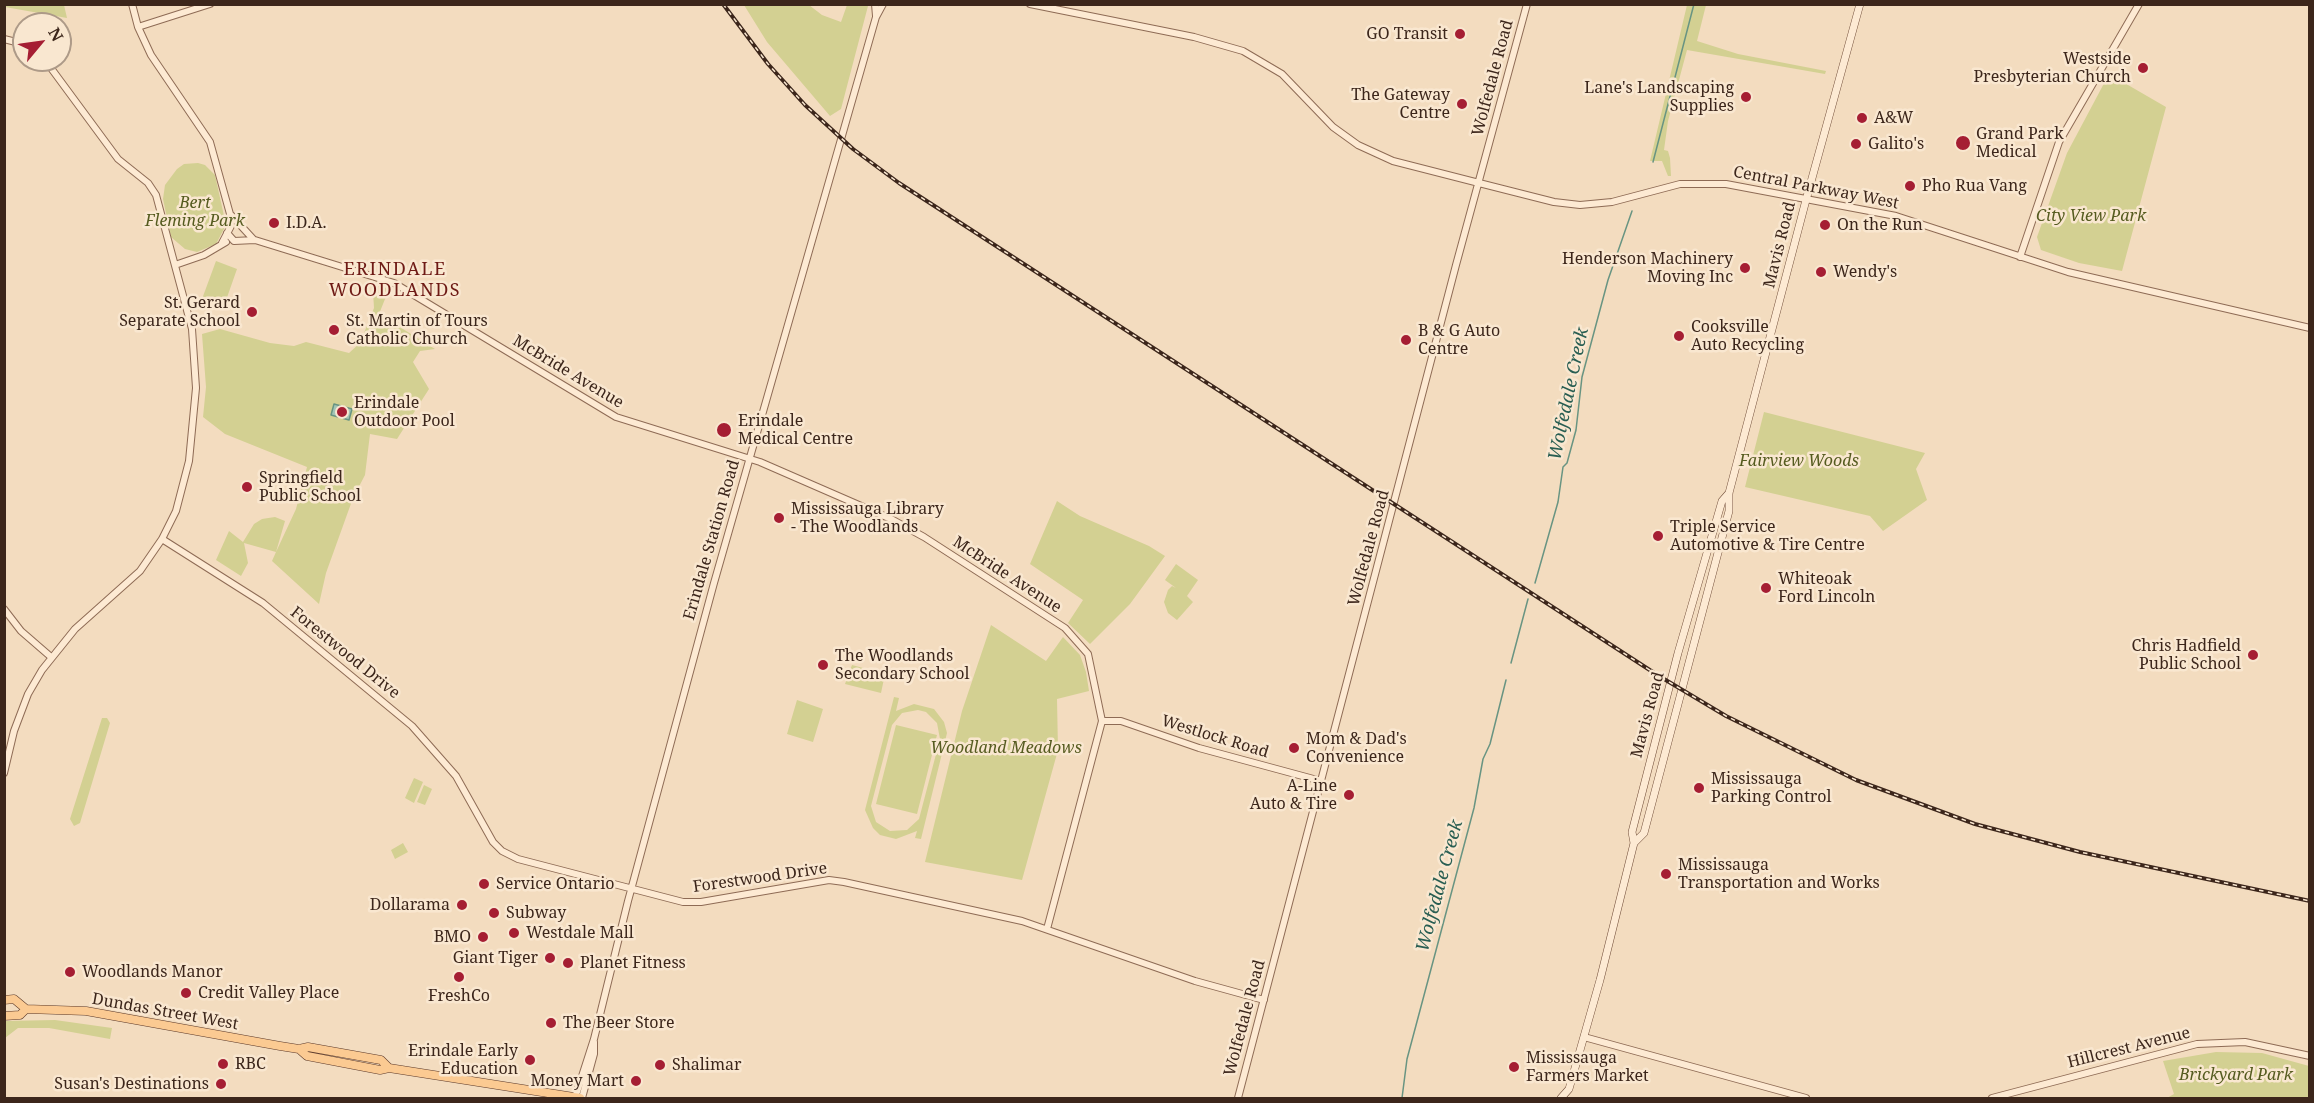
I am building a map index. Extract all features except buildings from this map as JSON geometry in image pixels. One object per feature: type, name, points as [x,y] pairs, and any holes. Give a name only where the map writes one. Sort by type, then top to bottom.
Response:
[{"type":"main road","name":"Mavis Road","points":[[1634,843],[1644,833],[1729,511],[1729,493],[1860,4]]},
{"type":"main road","name":"Mavis Road","points":[[1561,1098],[1569,1089],[1584,1037],[1634,843],[1632,832],[1678,653],[1722,501],[1729,493]]},
{"type":"main road","points":[[4,1002],[14,999],[23,1006]]},
{"type":"main road","name":"Dundas Street West","points":[[4,1016],[20,1015],[23,1006],[86,1011],[299,1049],[307,1056],[380,1070],[389,1068],[528,1095],[535,1090],[578,1098]]},
{"type":"main road","points":[[1569,1089],[1572,1098]]},
{"type":"street","points":[[132,4],[138,27],[151,55],[207,135],[230,214],[231,226],[222,243]]},
{"type":"street","points":[[138,27],[210,4]]},
{"type":"street","name":"Erindale Station Road","points":[[875,4],[876,17]]},
{"type":"street","name":"Erindale Station Road","points":[[578,1098],[683,692],[876,17],[883,4]]},
{"type":"street","name":"Central Parkway West","points":[[1030,4],[1194,37],[1243,51],[1281,74],[1333,127],[1358,145],[1394,161],[1554,202],[1580,205],[1612,202],[1663,187],[1694,183],[1726,184],[1896,216],[2086,276],[2310,328]]},
{"type":"street","name":"Wolfedale Road","points":[[1238,1098],[1527,4]]},
{"type":"street","points":[[2020,257],[2061,138],[2139,4]]},
{"type":"street","points":[[4,773],[10,746],[28,694],[51,657],[75,629],[140,571],[162,539],[176,512],[186,477],[196,388],[192,329],[159,204],[150,185],[118,159],[54,72]]},
{"type":"street","points":[[174,265],[204,255],[222,243],[239,240],[243,231],[230,214]]},
{"type":"street","points":[[231,226],[238,225]]},
{"type":"street","name":"McBride Avenue","points":[[243,231],[255,240]]},
{"type":"street","points":[[227,233],[231,240]]},
{"type":"street","name":"McBride Avenue","points":[[239,240],[255,240],[394,284],[610,414],[638,426],[750,459],[861,504],[900,523],[1065,628],[1088,654],[1102,721],[1047,929]]},
{"type":"street","name":"Forestwood Drive","points":[[162,539],[263,603],[412,726],[456,776],[490,839],[501,851],[518,859],[677,901],[701,902],[829,880],[1022,921],[1195,981],[1263,1000]]},
{"type":"street","points":[[4,609],[21,631],[51,657]]},
{"type":"street","name":"Westlock Road","points":[[1102,721],[1121,721],[1199,748],[1321,781]]},
{"type":"street","points":[[1584,1037],[1806,1098]]},
{"type":"street","name":"Hillcrest Avenue","points":[[1992,1098],[2164,1050],[2197,1044],[2245,1042],[2310,1056]]},
{"type":"green space","points":[[4,5],[64,5],[66,12],[33,12]]},
{"type":"green space","points":[[744,5],[809,5],[822,15],[841,22],[847,5],[868,6],[841,109],[830,116],[767,42]]},
{"type":"green space","points":[[1687,5],[1706,5],[1697,41],[1738,54],[1826,71],[1825,74],[1687,50],[1668,121],[1664,150],[1668,151],[1670,158],[1671,176],[1668,176],[1662,161],[1650,161]]},
{"type":"green space","name":"City View Park","points":[[2109,74],[2166,107],[2122,271],[2079,263],[2041,250],[2037,237],[2067,153]]},
{"type":"green space","name":"Bert Fleming Park","points":[[184,164],[205,165],[215,175],[226,225],[216,244],[197,252],[185,249],[171,237],[163,199],[165,185],[177,169]]},
{"type":"green space","points":[[216,261],[237,269],[224,306],[202,299]]},
{"type":"green space","points":[[369,282],[389,289],[379,314],[435,349],[420,351],[413,362],[429,389],[397,439],[370,434],[365,475],[353,498],[326,573],[319,604],[272,561],[296,509],[307,467],[225,434],[203,417],[206,387],[202,334],[220,329],[270,343],[294,346],[306,342],[349,353],[360,343],[374,308],[373,291]]},
{"type":"green space","name":"Fairview Woods","points":[[1764,412],[1925,453],[1916,469],[1927,500],[1883,531],[1870,516],[1745,487]]},
{"type":"green space","points":[[1057,501],[1080,516],[1149,546],[1165,556],[1130,604],[1090,644],[1068,623],[1083,600],[1030,564]]},
{"type":"green space","points":[[275,517],[285,521],[276,552],[244,543],[248,563],[241,576],[216,560],[229,531],[243,542],[254,524],[262,519]]},
{"type":"green space","points":[[1176,564],[1198,580],[1187,596],[1193,602],[1177,620],[1168,613],[1164,602],[1168,590],[1172,586],[1176,588],[1165,580]]},
{"type":"green space","name":"Woodland Meadows","points":[[991,625],[1046,661],[1063,637],[1080,655],[1089,691],[1057,699],[1058,750],[1022,880],[925,862],[962,711]]},
{"type":"green space","points":[[852,665],[885,674],[881,693],[845,684]]},
{"type":"green space","points":[[894,697],[899,698],[896,711],[914,704],[934,709],[944,722],[947,733],[921,839],[915,838],[917,831],[896,839],[880,835],[873,828],[865,810]],"holes":[[[918,710],[926,712],[937,723],[940,739],[919,819],[907,830],[890,831],[876,822],[871,806],[892,725],[902,713]]]},
{"type":"green space","points":[[797,700],[823,709],[813,742],[787,734]]},
{"type":"green space","points":[[102,718],[107,718],[110,723],[80,823],[74,826],[70,819]]},
{"type":"green space","points":[[896,725],[937,735],[917,814],[876,804]]},
{"type":"green space","points":[[414,778],[423,782],[414,803],[405,798]]},
{"type":"green space","points":[[424,785],[432,789],[425,805],[417,802]]},
{"type":"green space","points":[[403,843],[408,852],[395,859],[391,850]]},
{"type":"green space","points":[[55,1020],[112,1028],[110,1039],[49,1028],[18,1028],[5,1038],[5,1021]]},
{"type":"green space","name":"Brickyard Park","points":[[2216,1052],[2262,1053],[2309,1066],[2309,1098],[2167,1098],[2174,1094],[2163,1061]]},
{"type":"shaded area","name":"Erindale Outdoor Pool","points":[[334,404],[352,409],[349,420],[331,415]]},
{"type":"waterway","name":"Wolfedale Creek","points":[[1653,162],[1694,4]]},
{"type":"waterway","name":"Wolfedale Creek","points":[[1535,583],[1558,502],[1563,467],[1567,463],[1576,430],[1582,377],[1608,280],[1632,211]]},
{"type":"waterway","name":"Wolfedale Creek","points":[[1511,663],[1528,599]]},
{"type":"waterway","name":"Wolfedale Creek","points":[[1402,1098],[1407,1059],[1474,808],[1483,759],[1490,744],[1506,680]]},
{"type":"railway","points":[[723,4],[768,64],[805,105],[853,149],[899,183],[1659,676],[1726,716],[1856,780],[1975,824],[2080,852],[2310,901]]},
{"type":"place","name":"GO Transit","points":[[1460,34]]},
{"type":"place","name":"Westside Presbyterian Church","points":[[2143,68]]},
{"type":"place","name":"Lane's Landscaping Supplies","points":[[1746,97]]},
{"type":"place","name":"The Gateway Centre","points":[[1462,104]]},
{"type":"place","name":"A&W","points":[[1862,118]]},
{"type":"place","name":"Grand Park Medical","points":[[1963,143]]},
{"type":"place","name":"Galito's","points":[[1856,144]]},
{"type":"place","name":"Pho Rua Vang","points":[[1910,186]]},
{"type":"place","name":"I.D.A.","points":[[274,223]]},
{"type":"place","name":"On the Run","points":[[1825,225]]},
{"type":"place","name":"Henderson Machinery Moving Inc","points":[[1745,268]]},
{"type":"place","name":"Wendy's","points":[[1821,272]]},
{"type":"place","name":"St. Gerard Separate School","points":[[252,312]]},
{"type":"place","name":"St. Martin of Tours Catholic Church","points":[[334,330]]},
{"type":"place","name":"Cooksville Auto Recycling","points":[[1679,336]]},
{"type":"place","name":"B & G Auto Centre","points":[[1406,340]]},
{"type":"place","name":"Erindale Outdoor Pool","points":[[342,412]]},
{"type":"place","name":"Erindale Medical Centre","points":[[724,430]]},
{"type":"place","name":"Springfield Public School","points":[[247,487]]},
{"type":"place","name":"Mississauga Library - The Woodlands","points":[[779,518]]},
{"type":"place","name":"Triple Service Automotive & Tire Centre","points":[[1658,536]]},
{"type":"place","name":"Whiteoak Ford Lincoln","points":[[1766,588]]},
{"type":"place","name":"Chris Hadfield Public School","points":[[2253,655]]},
{"type":"place","name":"The Woodlands Secondary School","points":[[823,665]]},
{"type":"place","name":"Mom & Dad's Convenience","points":[[1294,748]]},
{"type":"place","name":"Mississauga Parking Control","points":[[1699,788]]},
{"type":"place","name":"A-Line Auto & Tire","points":[[1349,795]]},
{"type":"place","name":"Mississauga Transportation and Works","points":[[1666,874]]},
{"type":"place","name":"Service Ontario","points":[[484,884]]},
{"type":"place","name":"Dollarama","points":[[462,905]]},
{"type":"place","name":"Subway","points":[[494,913]]},
{"type":"place","name":"Westdale Mall","points":[[514,933]]},
{"type":"place","name":"BMO","points":[[483,937]]},
{"type":"place","name":"Giant Tiger","points":[[550,958]]},
{"type":"place","name":"Planet Fitness","points":[[568,963]]},
{"type":"place","name":"Woodlands Manor","points":[[70,972]]},
{"type":"place","name":"FreshCo","points":[[459,977]]},
{"type":"place","name":"Credit Valley Place","points":[[186,993]]},
{"type":"place","name":"The Beer Store","points":[[551,1023]]},
{"type":"place","name":"Erindale Early Education","points":[[530,1060]]},
{"type":"place","name":"RBC","points":[[223,1064]]},
{"type":"place","name":"Shalimar","points":[[660,1065]]},
{"type":"place","name":"Mississauga Farmers Market","points":[[1514,1067]]},
{"type":"place","name":"Money Mart","points":[[636,1081]]},
{"type":"place","name":"Susan's Destinations","points":[[221,1084]]},
{"type":"district","name":"ERINDALE WOODLANDS","points":[[395,280]]}]
